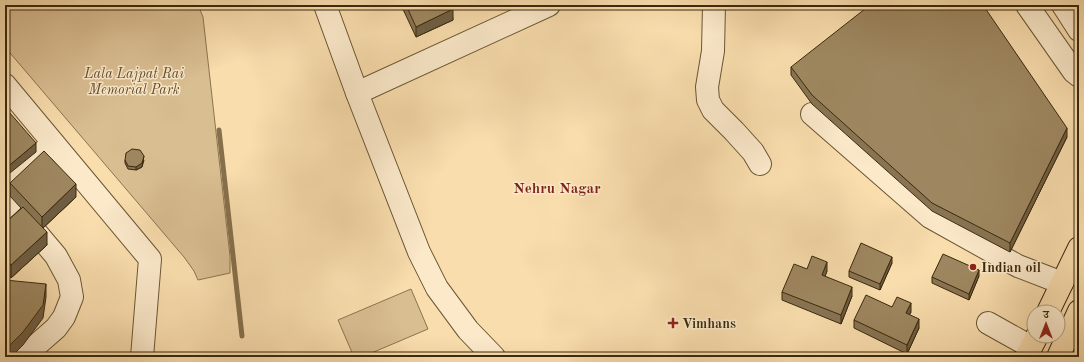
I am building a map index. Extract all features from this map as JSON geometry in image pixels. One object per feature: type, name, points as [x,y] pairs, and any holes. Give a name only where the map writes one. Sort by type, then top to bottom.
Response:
[{"type":"main road","points":[[1052,304],[1079,248]]},
{"type":"main road","points":[[1058,357],[1079,311]]},
{"type":"street","points":[[325,5],[357,93],[419,252],[436,288],[468,330],[494,357]]},
{"type":"street","points":[[357,93],[549,5]]},
{"type":"street","points":[[714,5],[713,51],[707,87],[708,100],[713,110],[753,152],[760,164]]},
{"type":"street","points":[[1027,5],[1074,72],[1079,76]]},
{"type":"street","points":[[1063,5],[1079,30]]},
{"type":"street","points":[[5,86],[150,259],[142,357]]},
{"type":"street","points":[[812,114],[930,217],[1018,266],[1062,283]]},
{"type":"street","points":[[5,185],[29,171],[53,143]]},
{"type":"street","points":[[5,193],[56,256],[69,280],[72,297],[64,317],[56,328],[23,357]]},
{"type":"street","points":[[988,323],[1032,347]]},
{"type":"green space","name":"Lala Lajpat Rai Memorial Park","points":[[5,5],[198,5],[203,17],[230,256],[230,273],[198,280],[194,271],[184,257],[5,47]]},
{"type":"green space","points":[[411,289],[428,329],[362,357],[354,357],[338,320]]},
{"type":"building","points":[[406,5],[451,5],[453,9],[416,27]]},
{"type":"building","points":[[870,5],[983,5],[1067,128],[1010,243],[932,203],[812,95],[791,67]]},
{"type":"building","points":[[9,112],[36,143],[5,169],[5,116]]},
{"type":"building","points":[[132,149],[140,150],[144,156],[142,163],[136,167],[128,166],[125,160],[126,153]]},
{"type":"building","points":[[44,151],[76,184],[42,217],[10,183]]},
{"type":"building","points":[[23,207],[47,232],[11,265],[5,258],[5,223]]},
{"type":"building","points":[[861,243],[892,257],[880,284],[849,271]]},
{"type":"building","points":[[943,254],[979,270],[969,294],[932,277]]},
{"type":"building","points":[[812,256],[827,262],[822,275],[852,287],[841,315],[782,292],[794,264],[807,269]]},
{"type":"building","points":[[5,280],[46,284],[43,305],[23,332],[5,350]]},
{"type":"building","points":[[866,295],[892,307],[897,297],[911,303],[906,313],[919,319],[907,345],[854,320]]},
{"type":"waterway","points":[[219,130],[242,336]]},
{"type":"place","name":"Indian oil","points":[[973,267]]},
{"type":"place","name":"Vimhans","points":[[673,323]]},
{"type":"district","name":"Nehru Nagar","points":[[557,188]]}]
